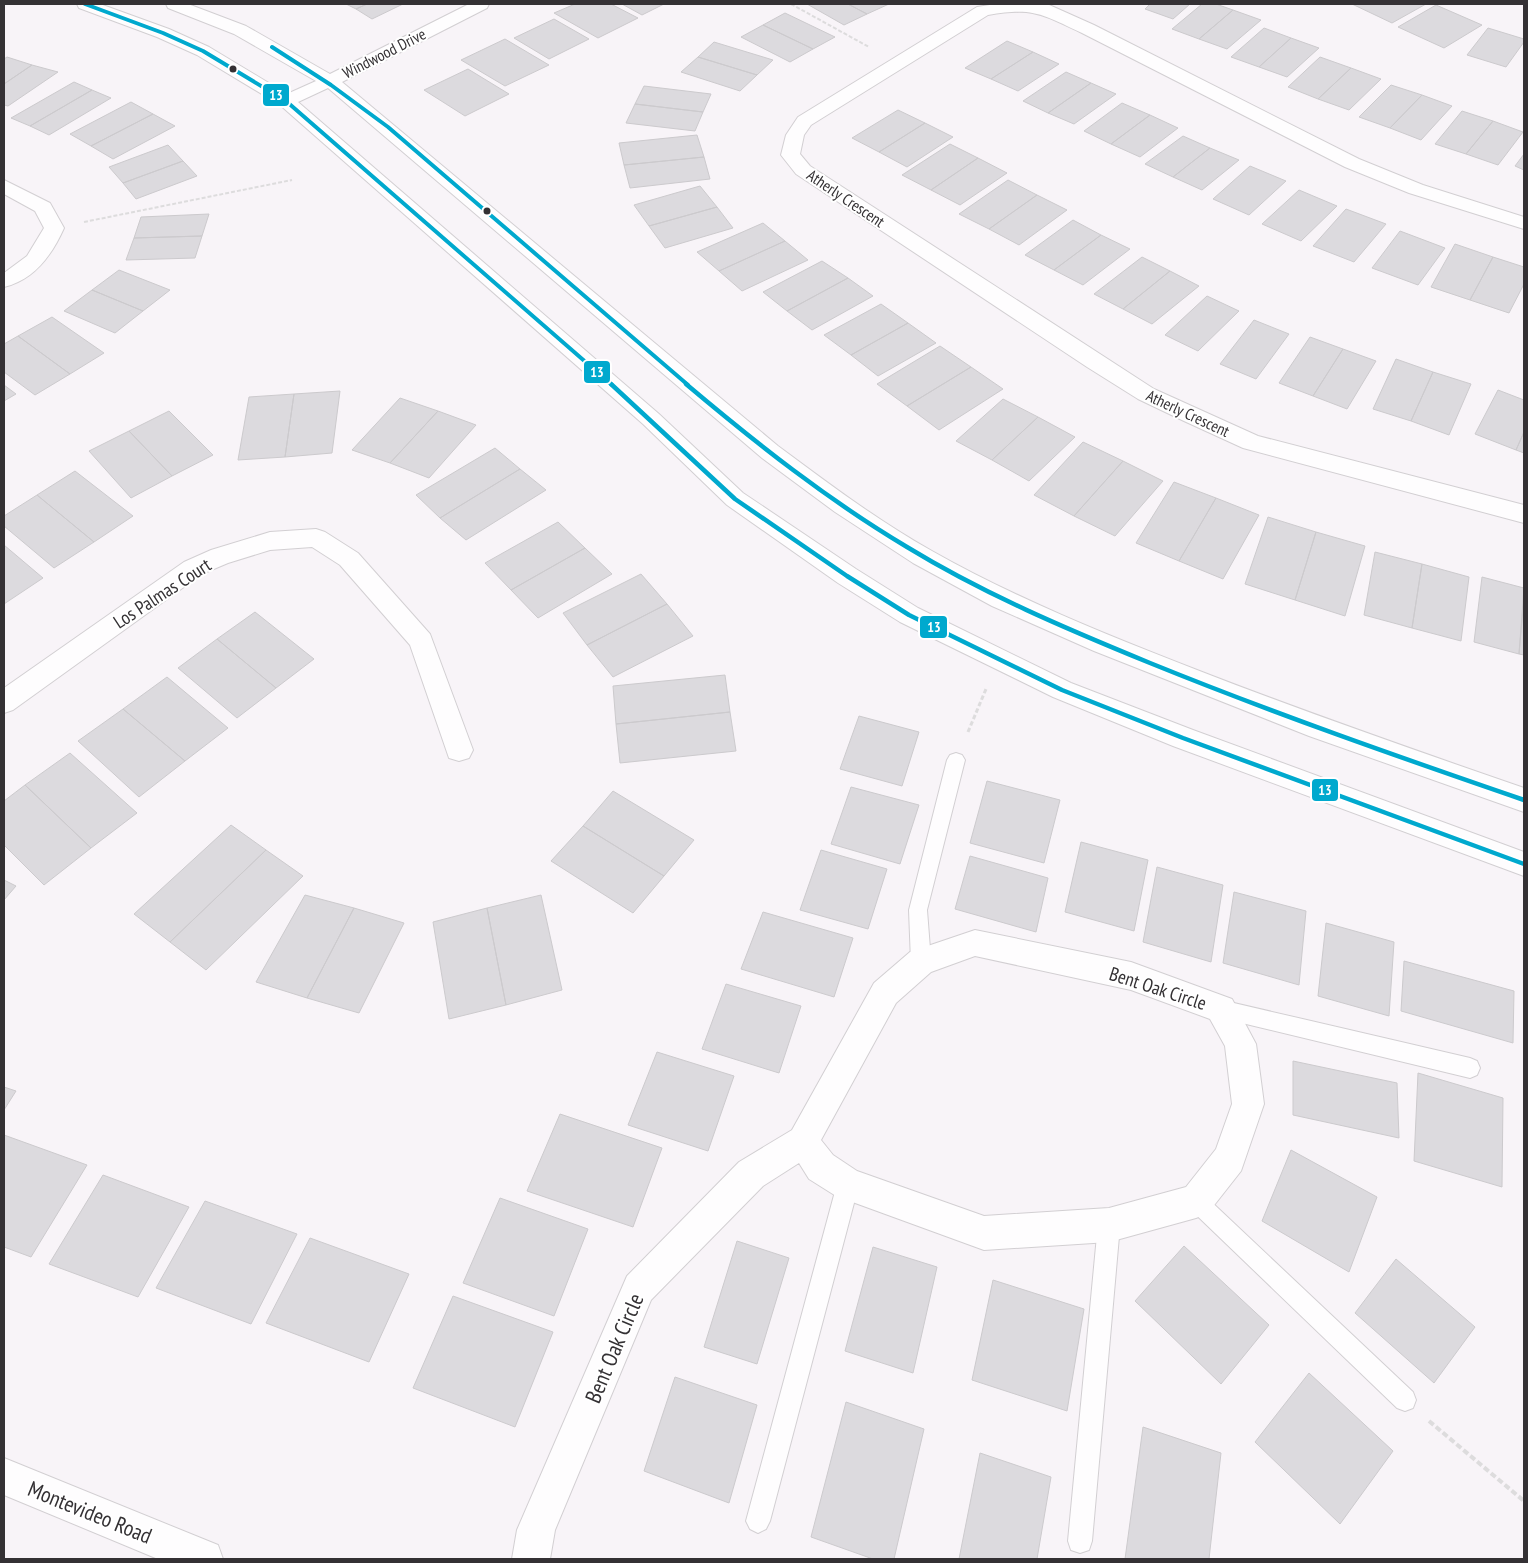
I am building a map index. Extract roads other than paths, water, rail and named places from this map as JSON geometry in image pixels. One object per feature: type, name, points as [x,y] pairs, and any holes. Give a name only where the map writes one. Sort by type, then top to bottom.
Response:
[{"type":"street","points":[[85,4],[163,33],[203,51],[286,101],[651,419],[735,499],[840,572],[909,615],[1062,690],[1183,738],[1524,864]]},
{"type":"street","points":[[174,4],[240,30],[330,81],[405,142],[770,452],[843,506],[922,557],[1001,599],[1112,647],[1318,728],[1524,800]]},
{"type":"street","name":"Windwood Drive","points":[[286,101],[330,81],[481,4]]},
{"type":"street","name":"Atherly Crescent","points":[[1524,222],[1416,190],[1352,163],[1088,29],[1041,8],[1017,5],[983,11],[804,121],[795,135],[790,155],[803,170],[1146,394],[1251,442],[1524,514]]},
{"type":"street","points":[[4,186],[43,207],[54,228],[44,251],[23,271],[4,281]]},
{"type":"street","name":"Los Palmas Court","points":[[4,702],[193,568],[220,556],[270,541],[316,538],[349,559],[421,641],[459,750]]},
{"type":"street","name":"Bent Oak Circle","points":[[531,1559],[536,1530],[639,1288],[751,1174],[803,1141],[885,993],[921,962],[975,943],[1131,976],[1221,1009],[1240,1044],[1248,1104],[1229,1159],[1196,1201]]},
{"type":"street","points":[[803,1141],[821,1167],[848,1184],[984,1233],[1109,1225],[1196,1201]]},
{"type":"street","name":"Montevideo Road","points":[[4,1477],[204,1559]]},
{"type":"lane","points":[[921,962],[918,910],[956,760]]},
{"type":"lane","points":[[1221,1009],[1470,1068]]},
{"type":"lane","points":[[758,1521],[848,1184]]},
{"type":"lane","points":[[1196,1201],[1405,1400]]},
{"type":"lane","points":[[1080,1541],[1109,1225]]}]
